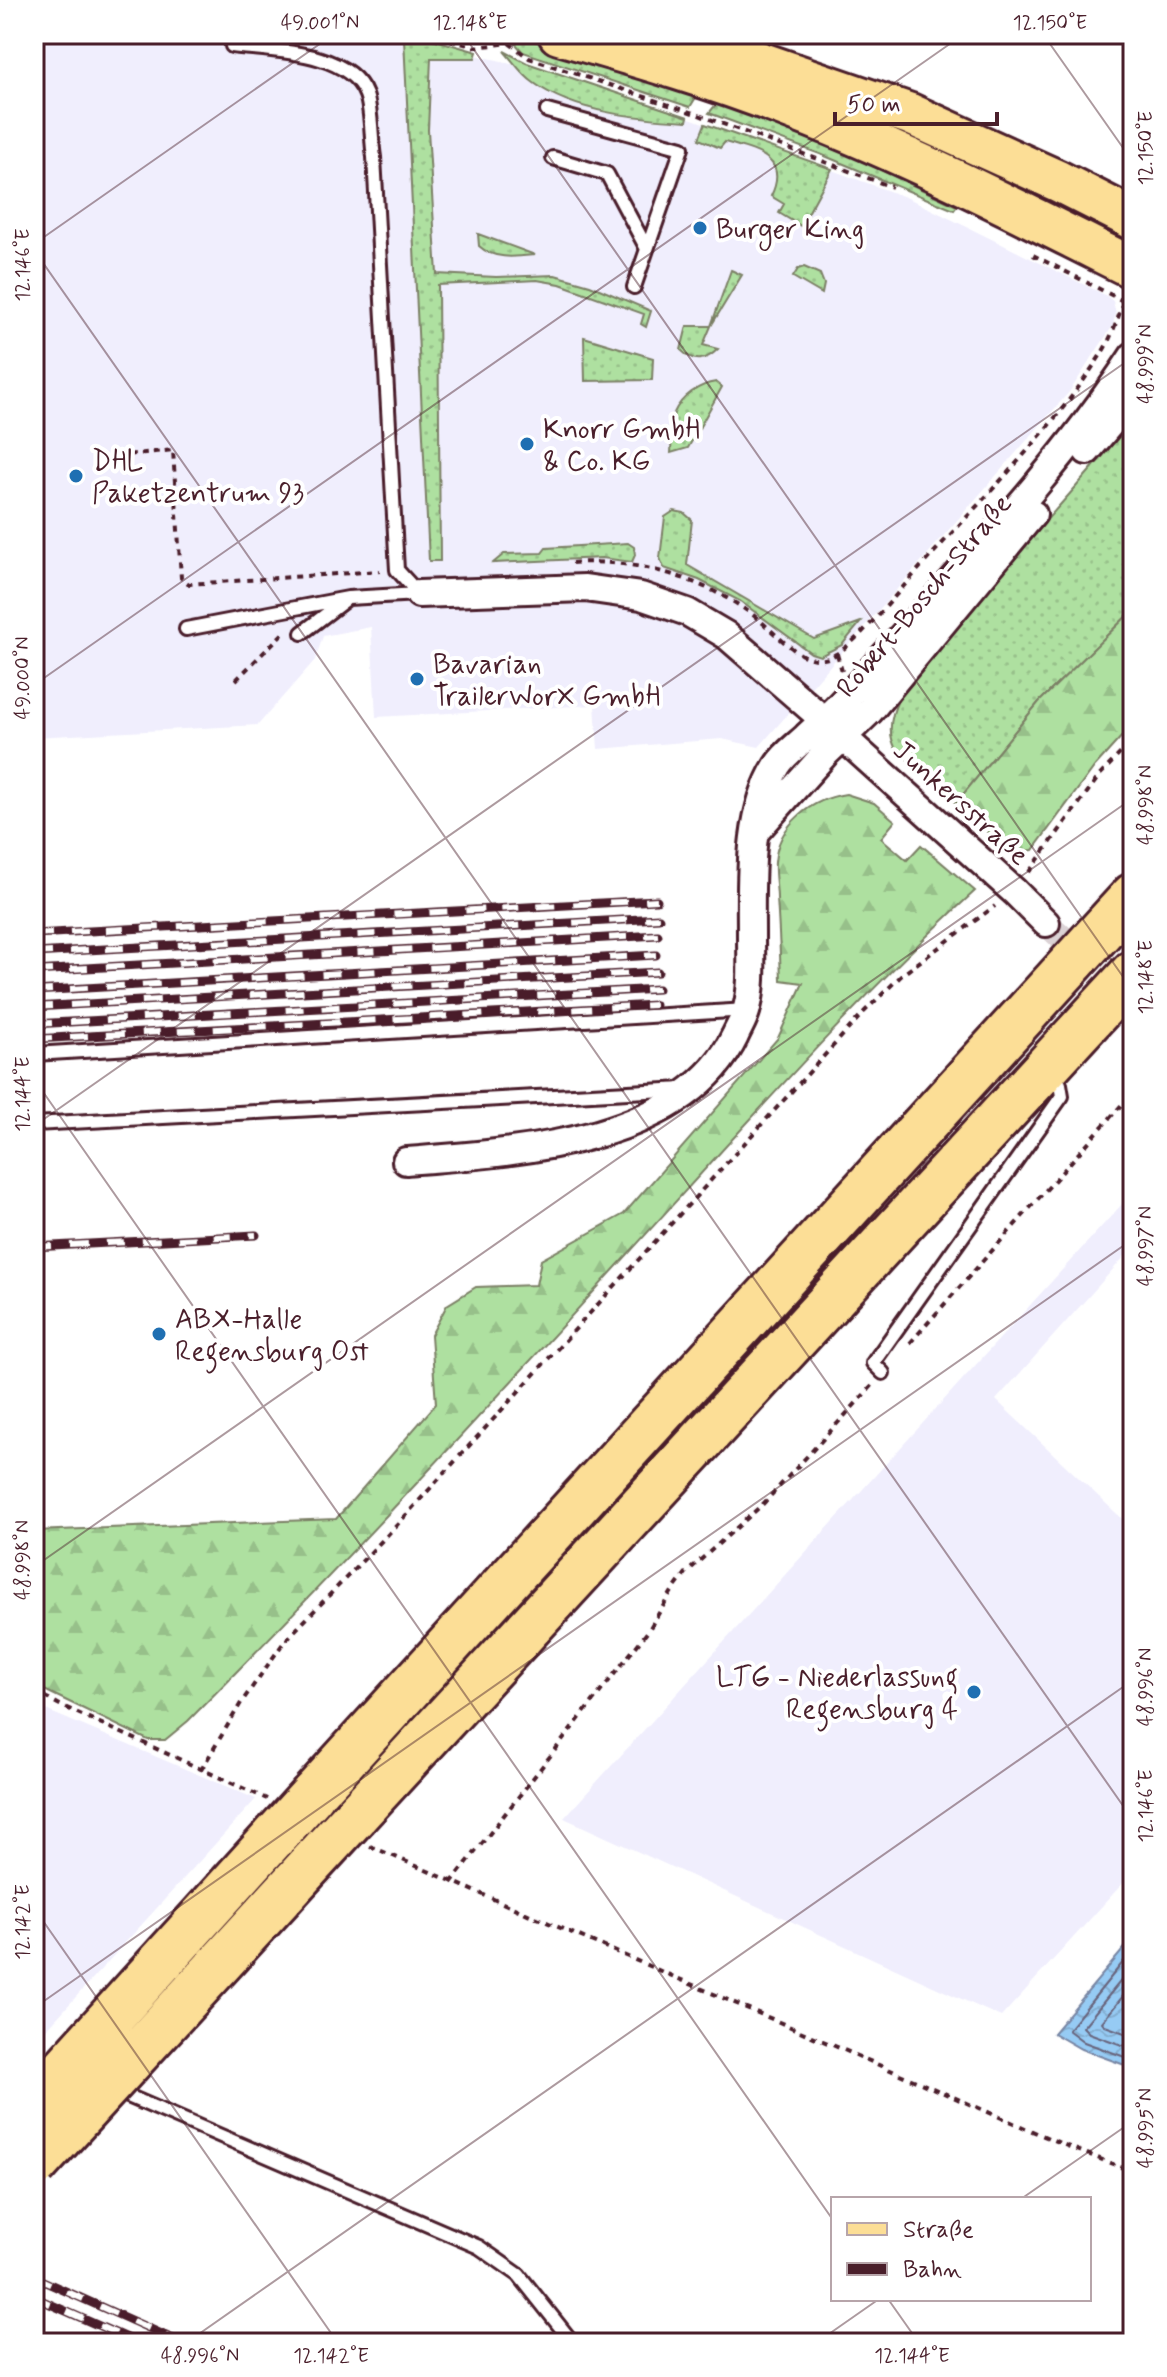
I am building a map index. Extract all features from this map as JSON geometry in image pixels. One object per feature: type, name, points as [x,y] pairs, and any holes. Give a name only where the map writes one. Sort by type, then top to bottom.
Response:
[{"type":"highway","points":[[34,2102],[292,1798],[1133,896]]},
{"type":"highway","points":[[34,2166],[361,1830],[1133,973]]},
{"type":"main road","points":[[559,34],[716,81],[798,111],[953,180],[1128,284]]},
{"type":"main road","points":[[678,34],[910,114],[1058,181],[1133,219]]},
{"type":"street","name":"Robert-Bosch-Straße","points":[[833,729],[1097,411],[1133,356]]},
{"type":"street","name":"Robert-Bosch-Straße","points":[[406,1161],[483,1155],[602,1134],[664,1107],[695,1088],[728,1050],[747,1010],[751,980],[751,859],[760,799],[778,763],[833,729],[870,711],[1133,397]]},
{"type":"street","name":"Robert-Bosch-Straße","points":[[419,594],[585,588],[641,596],[687,612],[726,635],[833,729]]},
{"type":"street","name":"Junkersstraße","points":[[833,729],[1046,923]]},
{"type":"lane","points":[[232,46],[317,58],[338,65],[355,78],[366,96],[374,157],[397,570],[419,594]]},
{"type":"lane","points":[[547,111],[682,148],[634,287]]},
{"type":"lane","points":[[553,158],[607,174],[647,249]]},
{"type":"lane","points":[[186,629],[348,598],[419,594]]},
{"type":"lane","points":[[302,633],[348,598]]},
{"type":"lane","points":[[34,1054],[747,1010]]},
{"type":"lane","points":[[883,1373],[873,1363],[1062,1096],[1060,1084]]},
{"type":"lane","points":[[34,1124],[695,1088]]},
{"type":"lane","points":[[34,2056],[77,2074]]},
{"type":"lane","points":[[91,2081],[479,2247],[519,2275],[573,2343]]},
{"type":"path","points":[[427,34],[476,47],[509,43],[529,58],[699,115],[904,191]]},
{"type":"path","points":[[1026,251],[1128,284]]},
{"type":"path","points":[[1128,284],[1133,306]]},
{"type":"path","points":[[569,563],[617,564],[683,578],[731,600],[802,655],[825,660],[847,645],[883,608],[1062,409],[1103,352],[1115,328],[1128,284]]},
{"type":"path","points":[[117,456],[173,450],[181,578],[189,584],[397,570]]},
{"type":"path","points":[[236,680],[290,627],[289,609]]},
{"type":"path","points":[[201,1770],[241,1703],[284,1642],[397,1525],[864,1012],[903,974],[1015,892],[1100,775],[1133,740]]},
{"type":"path","points":[[451,1883],[648,1631],[686,1573],[763,1504],[1133,1092]]},
{"type":"path","points":[[34,1691],[201,1770],[292,1798]]},
{"type":"path","points":[[361,1830],[451,1883],[1133,2172]]},
{"type":"shaded area","points":[[34,34],[381,34],[515,64],[673,112],[908,198],[1105,295],[1113,301],[1116,314],[1112,327],[1070,391],[759,747],[722,739],[598,749],[595,705],[376,717],[371,627],[323,636],[315,660],[258,725],[34,737]]},
{"type":"shaded area","points":[[1133,1192],[1133,1247],[996,1400],[1133,1529],[1133,1709],[1122,1720],[1133,1729],[1133,1872],[1001,2017],[564,1818]]},
{"type":"shaded area","points":[[34,1705],[256,1799],[34,2043]]},
{"type":"green space","points":[[381,34],[415,34],[477,52],[475,58],[431,58],[428,130],[437,274],[496,277],[555,275],[590,285],[651,311],[646,327],[641,324],[644,314],[560,284],[537,280],[438,285],[440,561],[429,561],[404,39]]},
{"type":"green space","points":[[494,34],[513,34],[698,94],[690,107],[523,52],[514,42],[498,40]]},
{"type":"green space","points":[[504,51],[527,63],[688,117],[687,121],[628,116],[568,101],[530,80]]},
{"type":"green space","points":[[806,92],[881,121],[1133,232],[1133,244],[934,147]]},
{"type":"green space","points":[[718,102],[857,153],[878,169],[957,206],[954,210],[820,154],[709,113]]},
{"type":"green space","points":[[705,124],[832,169],[801,226],[779,213],[784,204],[771,196],[776,183],[773,164],[748,149],[725,142],[720,148],[699,139]]},
{"type":"green space","points":[[478,234],[535,255],[491,254],[479,246]]},
{"type":"green space","points":[[804,267],[820,274],[824,284],[822,294],[793,277],[798,269]]},
{"type":"green space","points":[[731,270],[742,275],[711,326]]},
{"type":"green space","points":[[687,326],[711,326],[703,345],[718,349],[713,353],[695,359],[681,350]]},
{"type":"green space","points":[[584,337],[653,358],[652,380],[585,381]]},
{"type":"green space","points":[[716,382],[722,387],[688,448],[671,453],[672,422],[677,407],[697,388]]},
{"type":"green space","points":[[1133,420],[1133,430],[1125,440],[1133,447],[1133,610],[1039,702],[956,803],[896,749],[892,741],[891,723],[900,696],[928,653]]},
{"type":"green space","points":[[674,511],[684,513],[692,520],[687,565],[814,639],[861,622],[842,645],[820,656],[811,653],[740,601],[699,580],[664,568],[660,558],[665,517]]},
{"type":"green space","points":[[628,543],[634,547],[632,562],[602,558],[493,563],[504,554]]},
{"type":"green space","points":[[1133,610],[1133,724],[1095,766],[1033,850],[1010,853],[956,803],[1039,702]]},
{"type":"green space","points":[[846,794],[874,803],[895,821],[881,838],[907,860],[921,845],[975,891],[841,1023],[411,1490],[188,1721],[165,1740],[148,1740],[34,1685],[34,1531],[336,1519],[436,1404],[431,1335],[447,1305],[476,1287],[536,1285],[541,1260],[624,1214],[778,1038],[803,983],[781,980],[775,871],[778,848],[790,825],[809,808]]},
{"type":"water","points":[[1133,1938],[1133,2068],[1081,2049],[1053,2033]]},
{"type":"tunnel","points":[[1046,923],[1126,996]]},
{"type":"railway","points":[[34,934],[657,900]]},
{"type":"railway","points":[[34,953],[659,918]]},
{"type":"railway","points":[[34,971],[658,935]]},
{"type":"railway","points":[[34,991],[656,955]]},
{"type":"railway","points":[[34,1007],[658,972]]},
{"type":"railway","points":[[34,1024],[658,989]]},
{"type":"railway","points":[[34,1039],[655,1005]]},
{"type":"railway","points":[[34,1247],[256,1235]]},
{"type":"railway","points":[[34,2277],[182,2343]]},
{"type":"railway","points":[[34,2297],[138,2343]]},
{"type":"place","name":"Burger King","points":[[700,228]]},
{"type":"place","name":"Knorr GmbH & Co. KG","points":[[527,444]]},
{"type":"place","name":"DHL Paketzentrum 93","points":[[76,476]]},
{"type":"place","name":"Bavarian TrailerWorX GmbH","points":[[417,679]]},
{"type":"place","name":"ABX-Halle Regensburg Ost","points":[[159,1334]]},
{"type":"place","name":"LTG - Niederlassung Regensburg 4","points":[[974,1692]]}]
